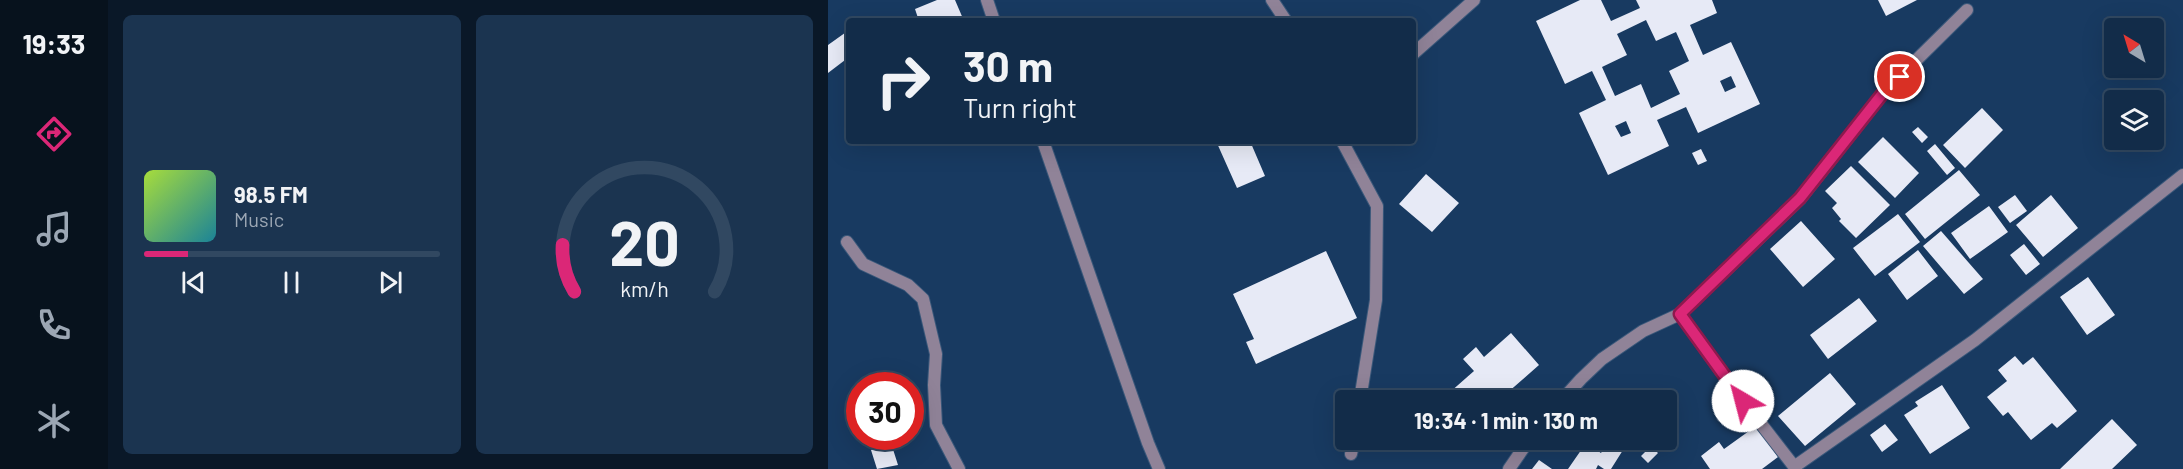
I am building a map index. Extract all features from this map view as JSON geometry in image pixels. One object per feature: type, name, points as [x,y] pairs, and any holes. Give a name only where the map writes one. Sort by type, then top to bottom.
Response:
[{"type":"street","points":[[987,0],[993,18]]},
{"type":"street","points":[[1272,0],[1284,18]]},
{"type":"street","points":[[1416,51],[1474,0]]},
{"type":"street","points":[[1571,390],[1602,359],[1643,331],[1680,314],[1800,198],[1883,93],[1967,10]]},
{"type":"street","points":[[1044,144],[1159,469]]},
{"type":"street","points":[[1344,144],[1377,206],[1376,300],[1362,390]]},
{"type":"street","points":[[1680,314],[1795,468],[1975,340],[2183,175]]},
{"type":"street","points":[[847,242],[863,264],[908,285],[923,299],[936,354],[934,385],[936,425],[959,469]]},
{"type":"street","points":[[1352,454],[1353,450]]},
{"type":"street","points":[[1509,469],[1522,450]]},
{"type":"building","points":[[937,0],[955,0],[963,18],[918,18],[915,9]]},
{"type":"building","points":[[1580,0],[1601,0],[1611,21],[1640,8],[1636,0],[1712,0],[1717,13],[1690,25],[1703,55],[1731,42],[1760,104],[1698,133],[1686,107],[1657,120],[1669,146],[1608,175],[1579,113],[1606,100],[1592,71],[1565,84],[1536,21]],"holes":[[[1646,20],[1656,41],[1676,32],[1689,61],[1669,71],[1680,94],[1651,108],[1641,84],[1615,96],[1602,67],[1627,55],[1617,34]],[[1731,76],[1736,87],[1725,92],[1720,81]],[[1626,121],[1631,133],[1621,137],[1615,126]]]},
{"type":"building","points":[[1878,0],[1917,0],[1886,16]]},
{"type":"building","points":[[846,32],[846,59],[828,73],[828,45]]},
{"type":"building","points":[[1982,108],[2003,130],[1965,168],[1943,145]]},
{"type":"building","points":[[1918,127],[1928,137],[1922,143],[1912,132]]},
{"type":"building","points":[[1883,137],[1919,173],[1895,198],[1858,162]]},
{"type":"building","points":[[1217,144],[1251,144],[1265,176],[1237,188]]},
{"type":"building","points":[[1935,144],[1955,168],[1947,175],[1927,151]]},
{"type":"building","points":[[1701,149],[1707,161],[1698,165],[1692,153]]},
{"type":"building","points":[[1851,166],[1890,205],[1856,238],[1839,221],[1841,219],[1832,208],[1837,203],[1825,191]]},
{"type":"building","points":[[1959,170],[1980,195],[1925,239],[1905,214]]},
{"type":"building","points":[[1426,174],[1459,203],[1432,232],[1399,204]]},
{"type":"building","points":[[2015,195],[2027,211],[2010,223],[1998,207]]},
{"type":"building","points":[[2051,195],[2078,228],[2043,257],[2016,225]]},
{"type":"building","points":[[1989,206],[2008,232],[1970,259],[1951,233]]},
{"type":"building","points":[[1898,214],[1920,242],[1875,276],[1853,248]]},
{"type":"building","points":[[1801,221],[1835,259],[1803,287],[1770,249]]},
{"type":"building","points":[[1941,231],[1983,279],[1964,294],[1923,246]]},
{"type":"building","points":[[2024,244],[2040,264],[2026,275],[2010,255]]},
{"type":"building","points":[[1918,250],[1938,276],[1907,300],[1888,274]]},
{"type":"building","points":[[1326,251],[1357,318],[1256,364],[1246,342],[1254,339],[1233,294]]},
{"type":"building","points":[[2088,277],[2115,315],[2087,335],[2060,297]]},
{"type":"building","points":[[1859,298],[1877,321],[1828,359],[1810,335]]},
{"type":"building","points":[[1511,333],[1539,365],[1510,390],[1452,390],[1474,371],[1463,359],[1476,347],[1484,357]]},
{"type":"building","points":[[2015,356],[2023,365],[2033,357],[2077,411],[2057,428],[2052,423],[2031,440],[2008,412],[2003,416],[1987,397],[2007,381],[1998,370]]},
{"type":"building","points":[[1830,373],[1856,404],[1805,446],[1778,416]]},
{"type":"building","points":[[1942,385],[1970,428],[1930,454],[1904,415],[1918,406],[1915,402]]},
{"type":"building","points":[[2112,419],[2137,445],[2112,469],[2060,469]]},
{"type":"building","points":[[1885,424],[1898,440],[1882,452],[1870,435]]},
{"type":"building","points":[[1756,426],[1778,457],[1762,469],[1710,469],[1701,456],[1719,442],[1724,449]]},
{"type":"building","points":[[871,450],[893,450],[898,465],[877,469]]},
{"type":"building","points":[[1581,450],[1596,450],[1601,453],[1603,450],[1623,450],[1611,469],[1604,469],[1598,465],[1596,469],[1568,469]]},
{"type":"building","points":[[1647,450],[1655,450],[1658,453],[1648,463],[1641,456]]},
{"type":"building","points":[[1539,460],[1552,469],[1532,469]]},
{"type":"route","points":[[1743,401],[1680,314],[1800,198],[1883,93],[1900,77]]}]
